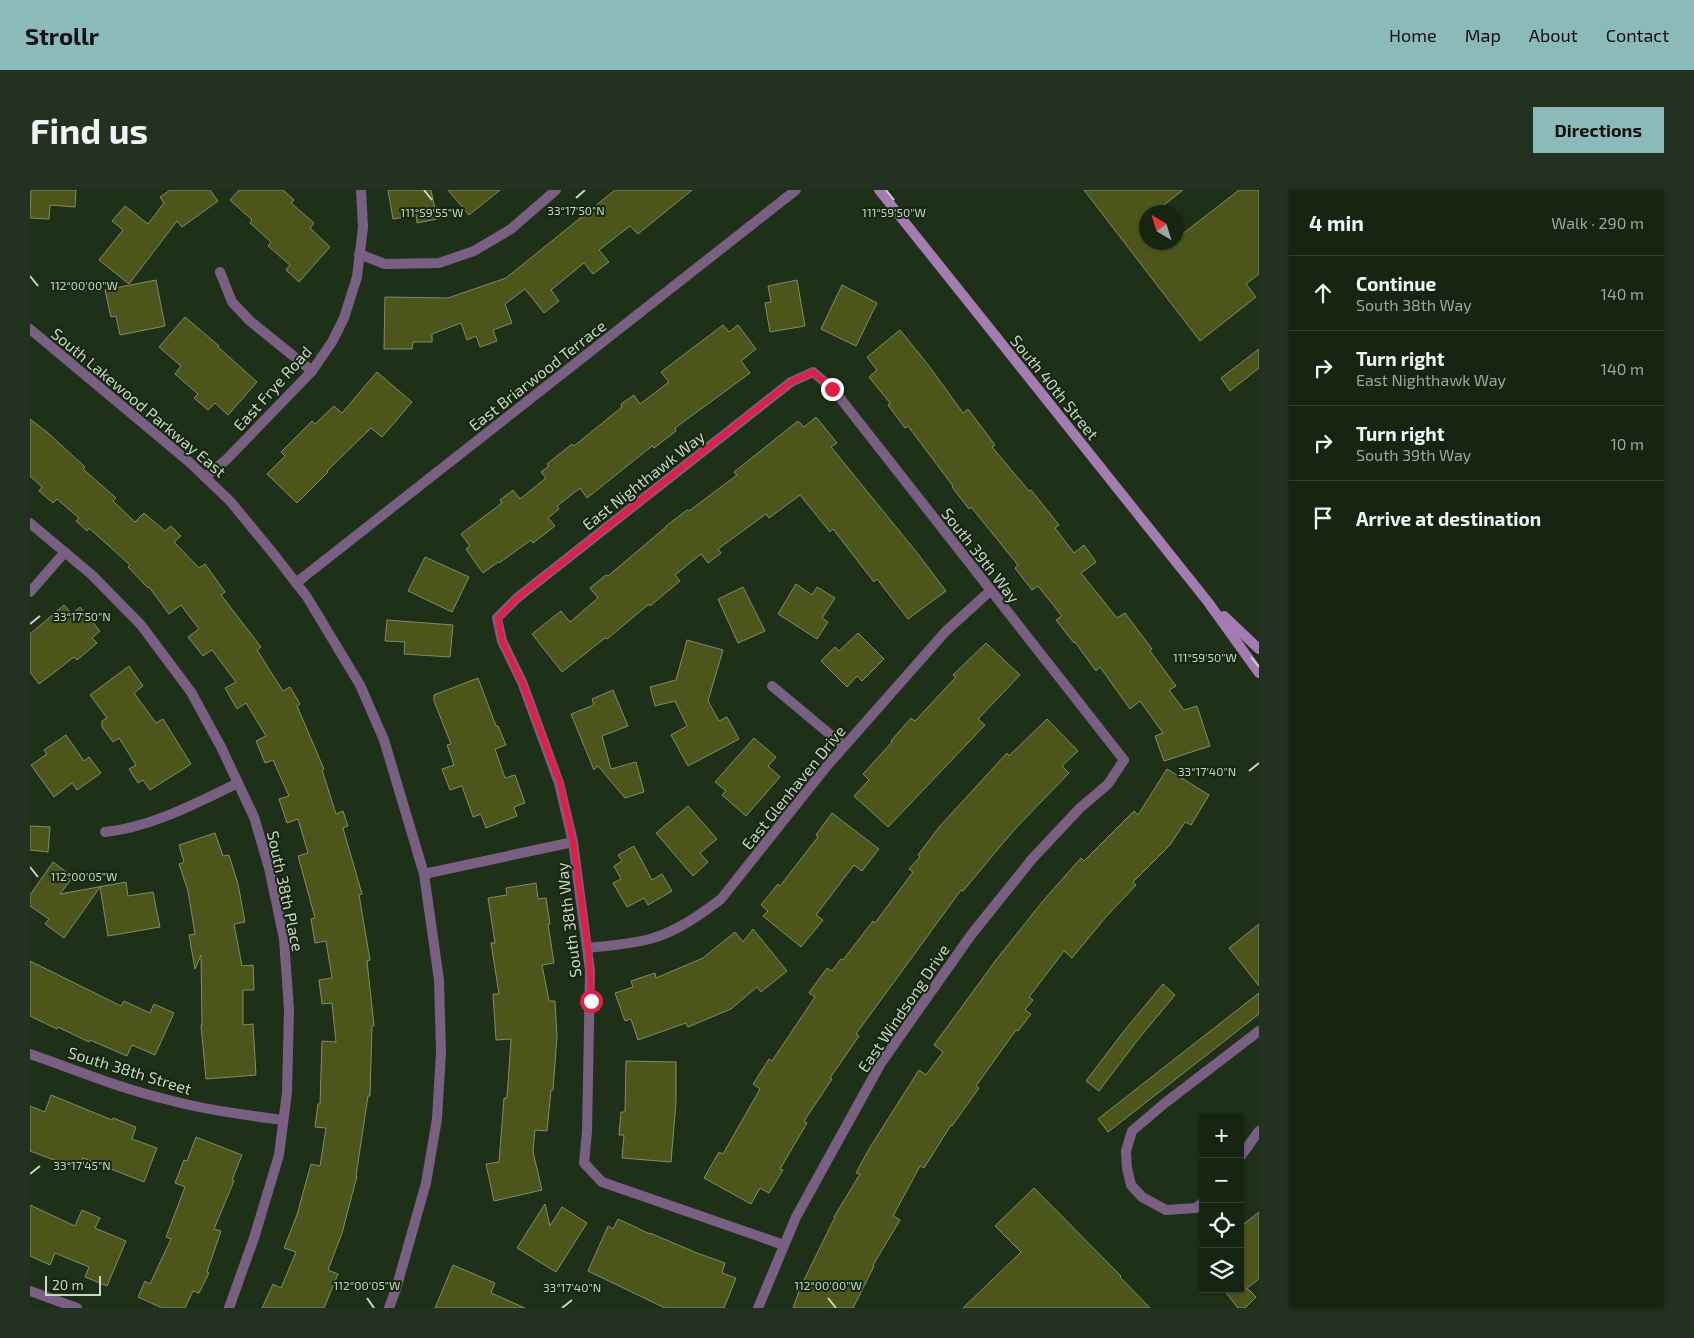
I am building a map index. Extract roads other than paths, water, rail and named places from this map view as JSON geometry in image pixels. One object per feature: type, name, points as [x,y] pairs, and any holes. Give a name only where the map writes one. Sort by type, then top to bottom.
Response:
[{"type":"main road","name":"South 40th Street","points":[[879,190],[1208,602],[1259,673]]},
{"type":"main road","name":"South 40th Street","points":[[1208,602],[1259,649]]},
{"type":"street","name":"East Frye Road","points":[[206,477],[226,460],[312,371],[332,342],[344,318],[357,276],[363,226],[361,190]]},
{"type":"street","points":[[359,254],[385,264],[439,263],[474,251],[511,229],[556,190]]},
{"type":"street","name":"East Briarwood Terrace","points":[[296,583],[796,190]]},
{"type":"street","points":[[220,272],[232,302],[250,321],[312,371]]},
{"type":"street","name":"South Lakewood Parkway East","points":[[30,329],[188,461],[230,501],[296,583],[317,613],[360,685],[384,740],[424,874],[440,980],[441,1052],[437,1119],[426,1183],[390,1308]]},
{"type":"street","name":"South 39th Way","points":[[813,372],[832,389],[1124,760]]},
{"type":"street","name":"East Nighthawk Way","points":[[498,618],[517,598],[791,382],[813,372]]},
{"type":"street","name":"South 38th Place","points":[[30,523],[92,575],[141,625],[192,692],[221,747],[254,817],[269,868],[284,940],[289,1010],[286,1092],[279,1155],[254,1238],[229,1308]]},
{"type":"street","points":[[30,592],[65,552]]},
{"type":"street","name":"East Glenhaven Drive","points":[[588,948],[651,939],[678,928],[700,915],[721,899],[844,746],[946,631],[990,591]]},
{"type":"street","name":"South 38th Way","points":[[498,618],[502,641],[522,682],[560,783],[573,842],[590,971],[591,1001],[587,1132],[584,1163],[602,1182],[784,1245]]},
{"type":"street","points":[[772,686],[844,746]]},
{"type":"street","name":"East Windsong Drive","points":[[758,1308],[796,1217],[881,1063],[971,934],[1032,860],[1080,808],[1108,784],[1124,760]]},
{"type":"street","points":[[105,832],[125,830],[150,822],[238,783]]},
{"type":"street","points":[[424,874],[573,842]]},
{"type":"street","points":[[1202,1203],[1196,1208],[1166,1210],[1142,1197],[1131,1185],[1127,1168],[1126,1151],[1132,1131],[1165,1103],[1259,1031]]},
{"type":"street","name":"South 38th Street","points":[[30,1054],[168,1100],[283,1120]]},
{"type":"street","points":[[1244,1152],[1259,1131]]},
{"type":"street","points":[[30,1291],[77,1308]]}]
